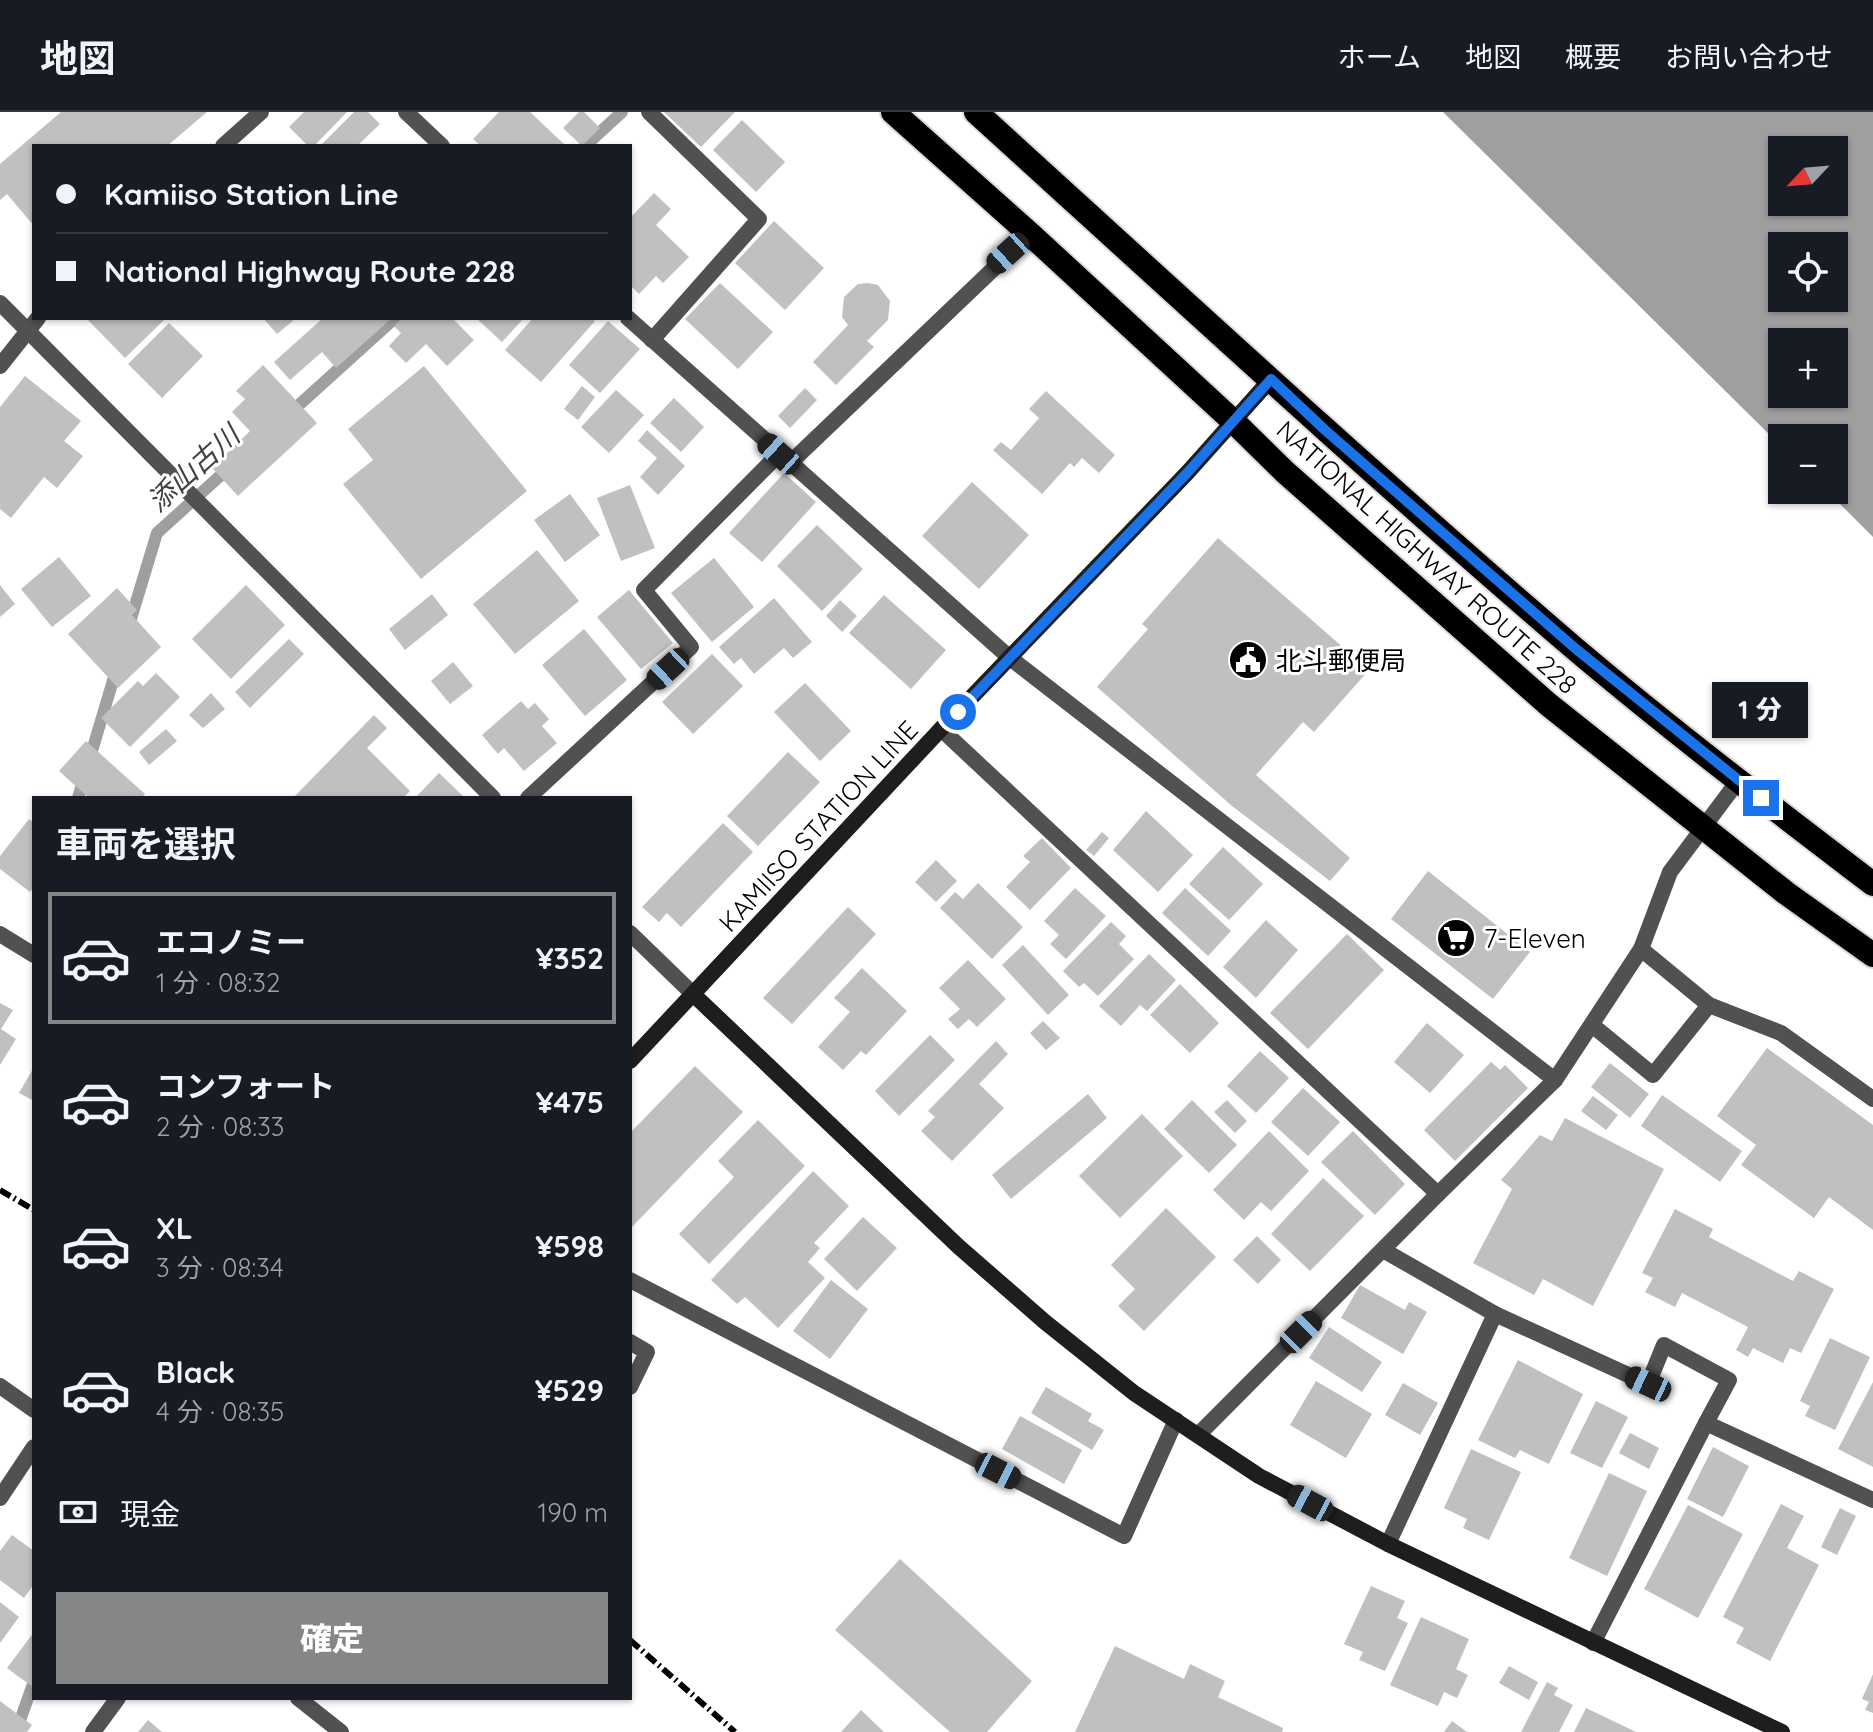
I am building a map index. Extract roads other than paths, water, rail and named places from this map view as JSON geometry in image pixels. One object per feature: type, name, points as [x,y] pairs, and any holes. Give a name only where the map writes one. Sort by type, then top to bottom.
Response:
[{"type":"highway","name":"NATIONAL HIGHWAY ROUTE 228","points":[[893,112],[1030,234],[1285,472],[1549,705],[1786,893],[1873,955]]},
{"type":"highway","name":"NATIONAL HIGHWAY ROUTE 228","points":[[976,112],[1325,430],[1576,649],[1738,781],[1873,884]]},
{"type":"street","points":[[225,144],[261,112]]},
{"type":"street","points":[[406,112],[440,144]]},
{"type":"street","points":[[649,112],[759,219],[652,340]]},
{"type":"street","points":[[530,796],[691,647],[644,590],[1030,234]]},
{"type":"street","points":[[0,303],[32,324],[491,796]]},
{"type":"street","points":[[630,320],[1010,658],[1555,1080]]},
{"type":"street","points":[[0,366],[32,324]]},
{"type":"street","name":"KAMIISO STATION LINE","points":[[632,1059],[941,729],[1188,472],[1271,379]]},
{"type":"street","points":[[941,729],[1438,1194]]},
{"type":"street","points":[[1199,1434],[1555,1080],[1641,949],[1670,872],[1738,781]]},
{"type":"street","points":[[0,934],[32,954]]},
{"type":"street","points":[[632,935],[959,1247],[1122,1384],[1259,1476],[1388,1544],[1782,1732]]},
{"type":"street","points":[[1641,949],[1709,1005],[1781,1033],[1873,1099]]},
{"type":"street","points":[[1592,1025],[1653,1075],[1709,1005]]},
{"type":"street","points":[[1383,1250],[1495,1314],[1648,1384],[1664,1345],[1729,1380],[1593,1643]]},
{"type":"street","points":[[632,1281],[1124,1536],[1176,1420]]},
{"type":"street","points":[[1388,1544],[1495,1314]]},
{"type":"street","points":[[632,1343],[647,1352],[632,1383]]},
{"type":"street","points":[[0,1386],[32,1409]]},
{"type":"street","points":[[1706,1423],[1873,1500]]},
{"type":"street","points":[[0,1498],[32,1450]]},
{"type":"street","points":[[93,1732],[117,1700]]},
{"type":"street","points":[[301,1700],[341,1732]]},
{"type":"waterway","name":"添山古川","points":[[587,144],[622,112]]},
{"type":"waterway","name":"添山古川","points":[[290,413],[393,320]]},
{"type":"waterway","name":"添山古川","points":[[130,622],[157,533],[231,466]]},
{"type":"waterway","name":"添山古川","points":[[79,796],[117,667]]},
{"type":"waterway","name":"添山古川","points":[[16,1732],[32,1687]]},
{"type":"railway","points":[[0,1190],[32,1209]]},
{"type":"railway","points":[[632,1642],[735,1732]]},
{"type":"place","name":"北斗郵便局","points":[[1248,660]]},
{"type":"place","name":"7-Eleven","points":[[1456,938]]}]
